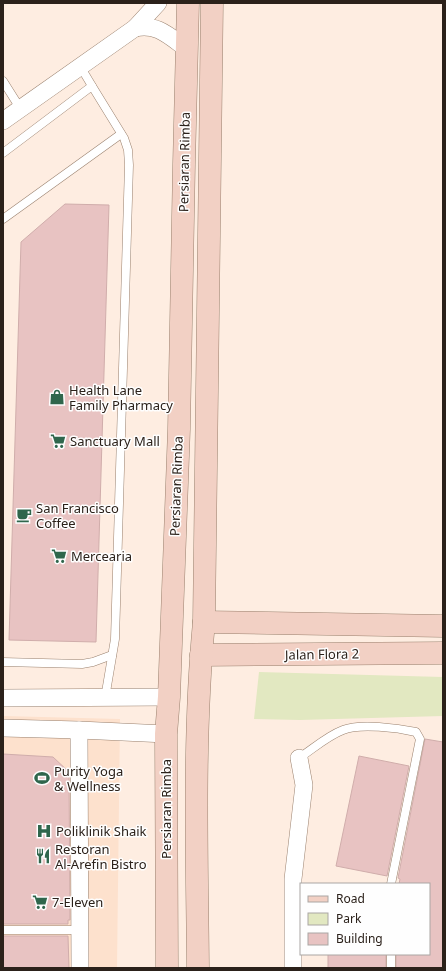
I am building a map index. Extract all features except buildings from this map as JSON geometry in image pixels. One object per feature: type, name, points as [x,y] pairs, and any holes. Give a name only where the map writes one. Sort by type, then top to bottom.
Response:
[{"type":"street","points":[[3,121],[135,28],[158,3]]},
{"type":"street","name":"Persiaran Rimba","points":[[167,968],[166,734],[169,697],[178,429],[188,3]]},
{"type":"street","name":"Persiaran Rimba","points":[[198,968],[197,743],[204,622],[212,3]]},
{"type":"street","points":[[135,28],[145,26],[153,27],[163,32],[187,49]]},
{"type":"street","points":[[204,622],[443,626]]},
{"type":"street","name":"Jalan Flora 2","points":[[201,656],[443,653]]},
{"type":"street","points":[[3,698],[169,697]]},
{"type":"street","points":[[3,728],[166,734]]},
{"type":"street","points":[[79,730],[80,968]]},
{"type":"street","points":[[293,968],[293,879],[304,785],[299,758]]},
{"type":"lane","points":[[80,66],[121,134],[128,150],[130,165],[115,639],[104,698]]},
{"type":"lane","points":[[3,81],[20,108]]},
{"type":"lane","points":[[3,153],[92,86]]},
{"type":"lane","points":[[3,219],[121,134]]},
{"type":"lane","points":[[3,662],[82,664],[93,662],[112,655]]},
{"type":"lane","points":[[299,758],[344,729],[359,726],[404,729],[416,732],[420,739],[391,883]]},
{"type":"lane","points":[[3,930],[80,930]]},
{"type":"lane","points":[[391,955],[391,968]]},
{"type":"shaded area","points":[[3,716],[120,719],[117,968],[3,968]]},
{"type":"green space","points":[[259,672],[443,677],[443,716],[300,720],[254,719]]},
{"type":"place","name":"Health Lane Family Pharmacy","points":[[57,397]]},
{"type":"place","name":"Sanctuary Mall","points":[[58,441]]},
{"type":"place","name":"San Francisco Coffee","points":[[24,515]]},
{"type":"place","name":"Mercearia","points":[[59,556]]},
{"type":"place","name":"Purity Yoga & Wellness","points":[[42,778]]},
{"type":"place","name":"Poliklinik Shaik","points":[[44,831]]},
{"type":"place","name":"Restoran Al-Arefin Bistro","points":[[43,856]]},
{"type":"place","name":"7-Eleven","points":[[40,902]]}]
